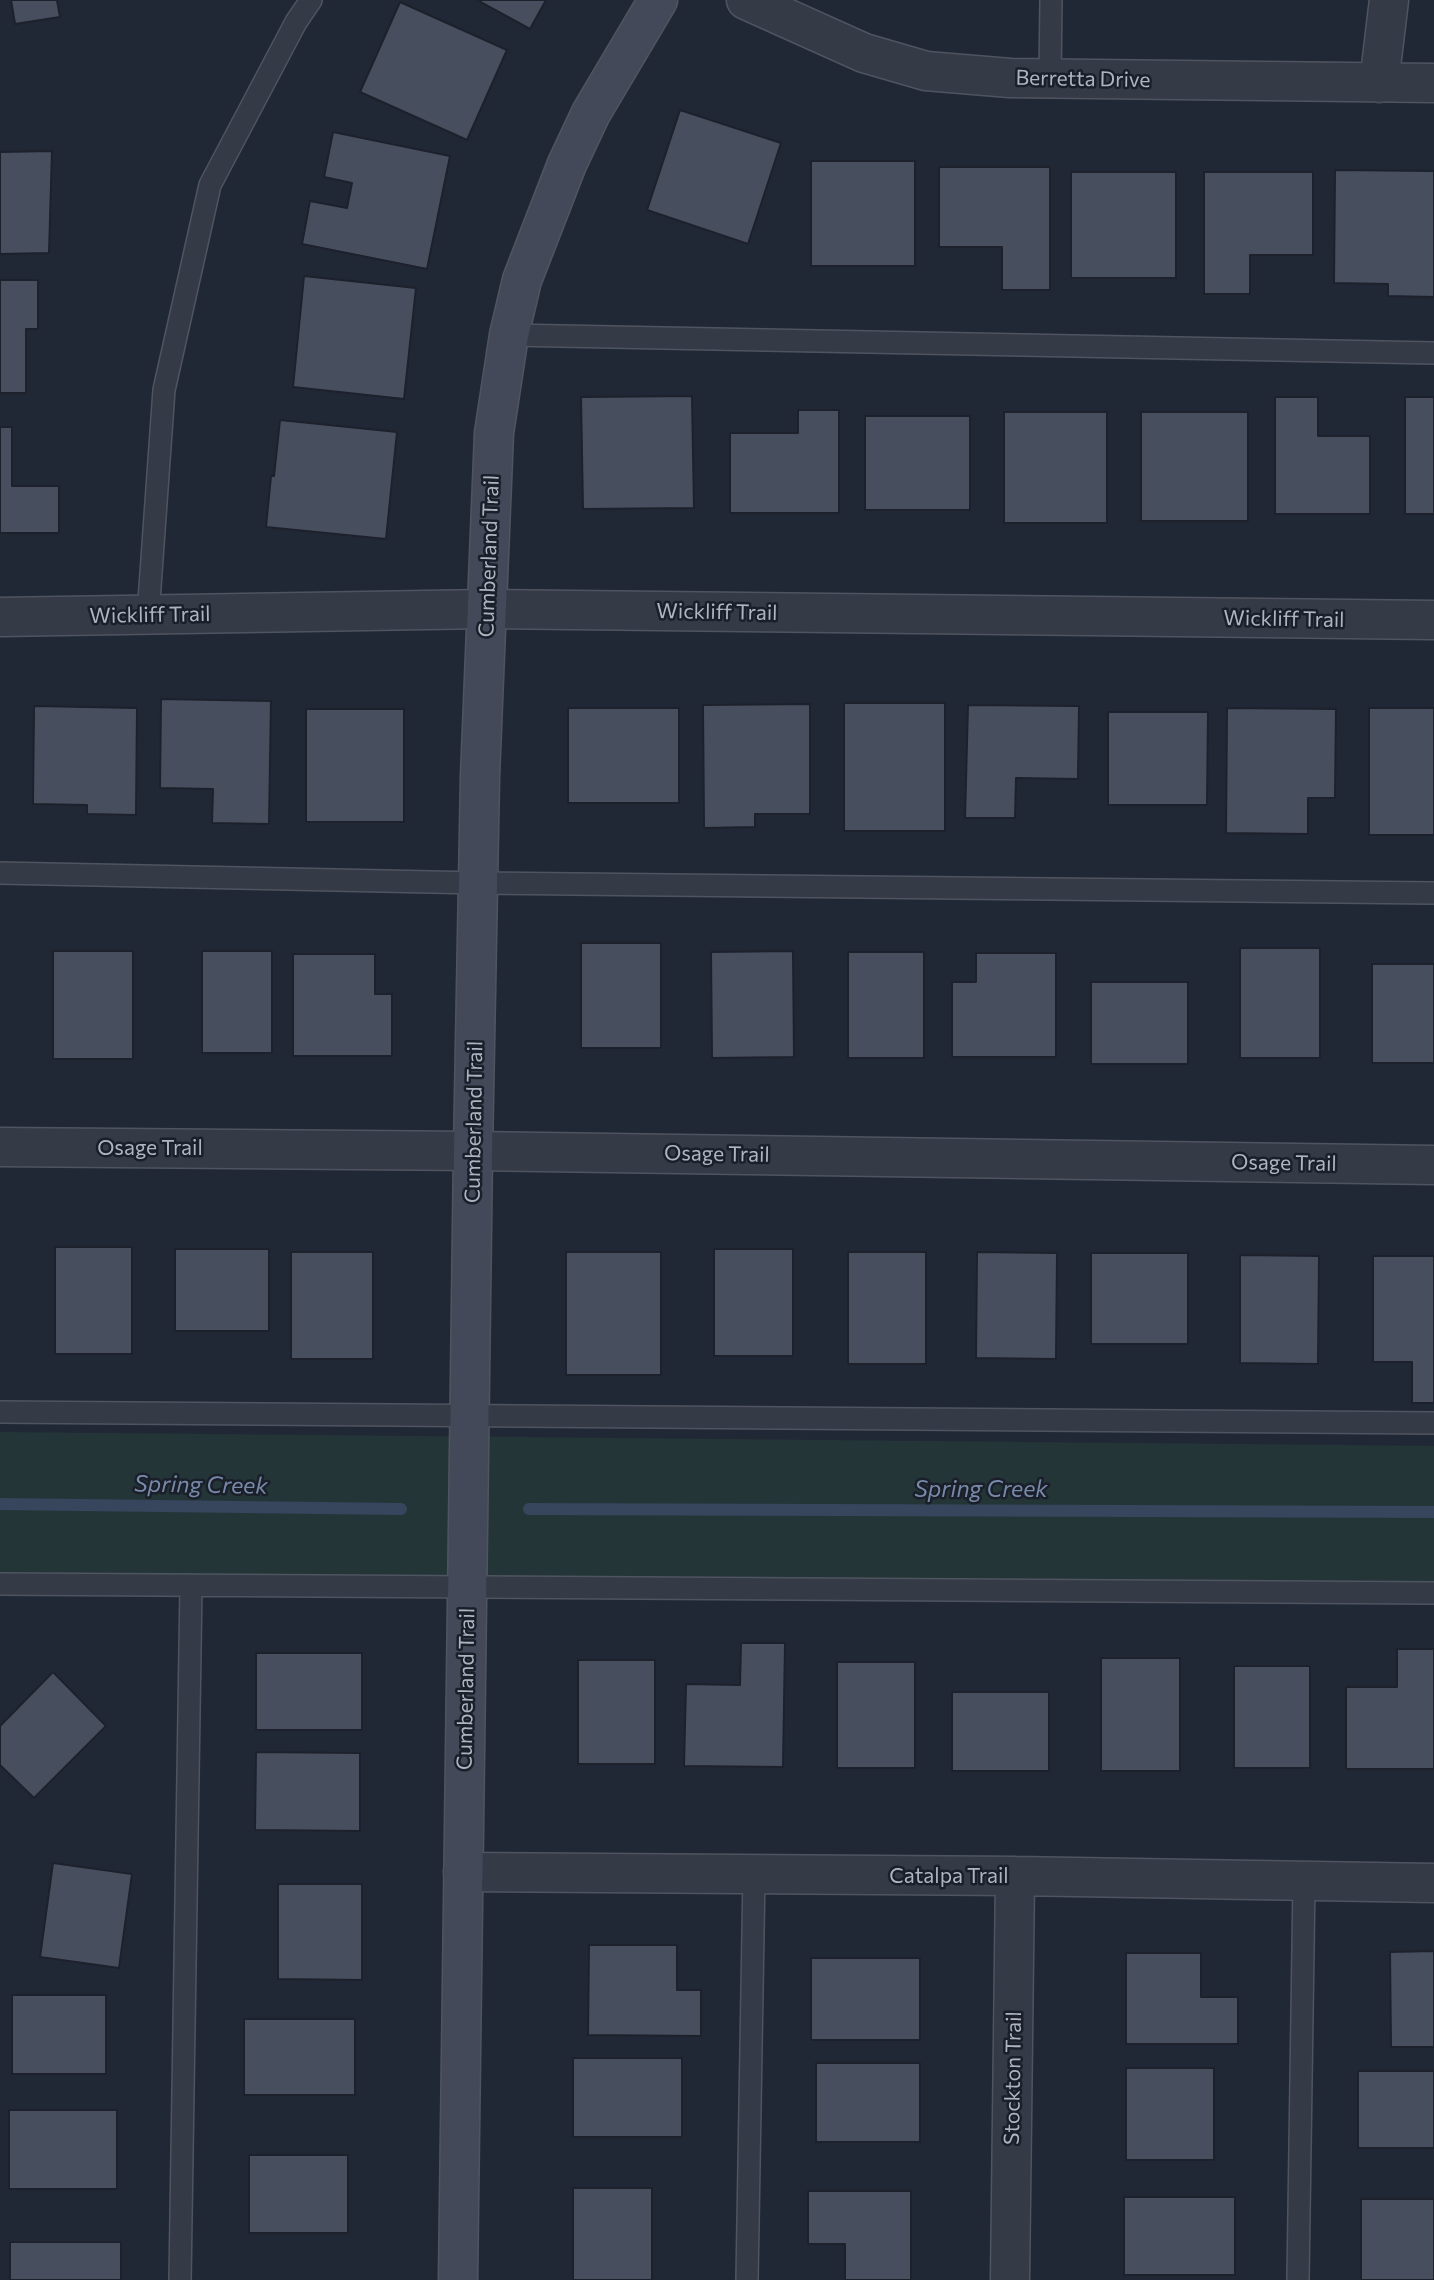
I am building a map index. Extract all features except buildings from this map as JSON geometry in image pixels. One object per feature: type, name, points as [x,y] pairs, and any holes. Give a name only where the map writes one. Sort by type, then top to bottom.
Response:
[{"type":"street","name":"Cumberland Trail","points":[[458,2280],[480,776],[494,433],[509,335],[522,281],[567,164],[591,113],[658,0]]},
{"type":"street","name":"Berretta Drive","points":[[746,0],[864,53],[926,71],[1050,79],[1434,83]]},
{"type":"street","points":[[1379,83],[1389,0]]},
{"type":"street","name":"Wickliff Trail","points":[[0,617],[487,609],[1434,620]]},
{"type":"street","name":"Osage Trail","points":[[0,1147],[1434,1165]]},
{"type":"street","name":"Catalpa Trail","points":[[463,1872],[1015,1876],[1434,1883]]},
{"type":"street","name":"Stockton Trail","points":[[1010,2280],[1015,1876]]},
{"type":"lane","points":[[148,615],[164,390],[210,185],[296,22],[311,0]]},
{"type":"lane","points":[[1050,79],[1051,0]]},
{"type":"lane","points":[[509,335],[1434,353]]},
{"type":"lane","points":[[0,873],[480,883],[1434,893]]},
{"type":"lane","points":[[0,1412],[1434,1423]]},
{"type":"lane","points":[[0,1584],[1434,1593]]},
{"type":"lane","points":[[180,2280],[191,1585]]},
{"type":"lane","points":[[747,2280],[754,1874]]},
{"type":"lane","points":[[1298,2280],[1304,1881]]},
{"type":"shaded area","points":[[0,1432],[1434,1446],[1434,1585],[0,1577]]},
{"type":"waterway","name":"Spring Creek","points":[[0,1504],[401,1509]]},
{"type":"waterway","name":"Spring Creek","points":[[529,1509],[1434,1512]]}]
